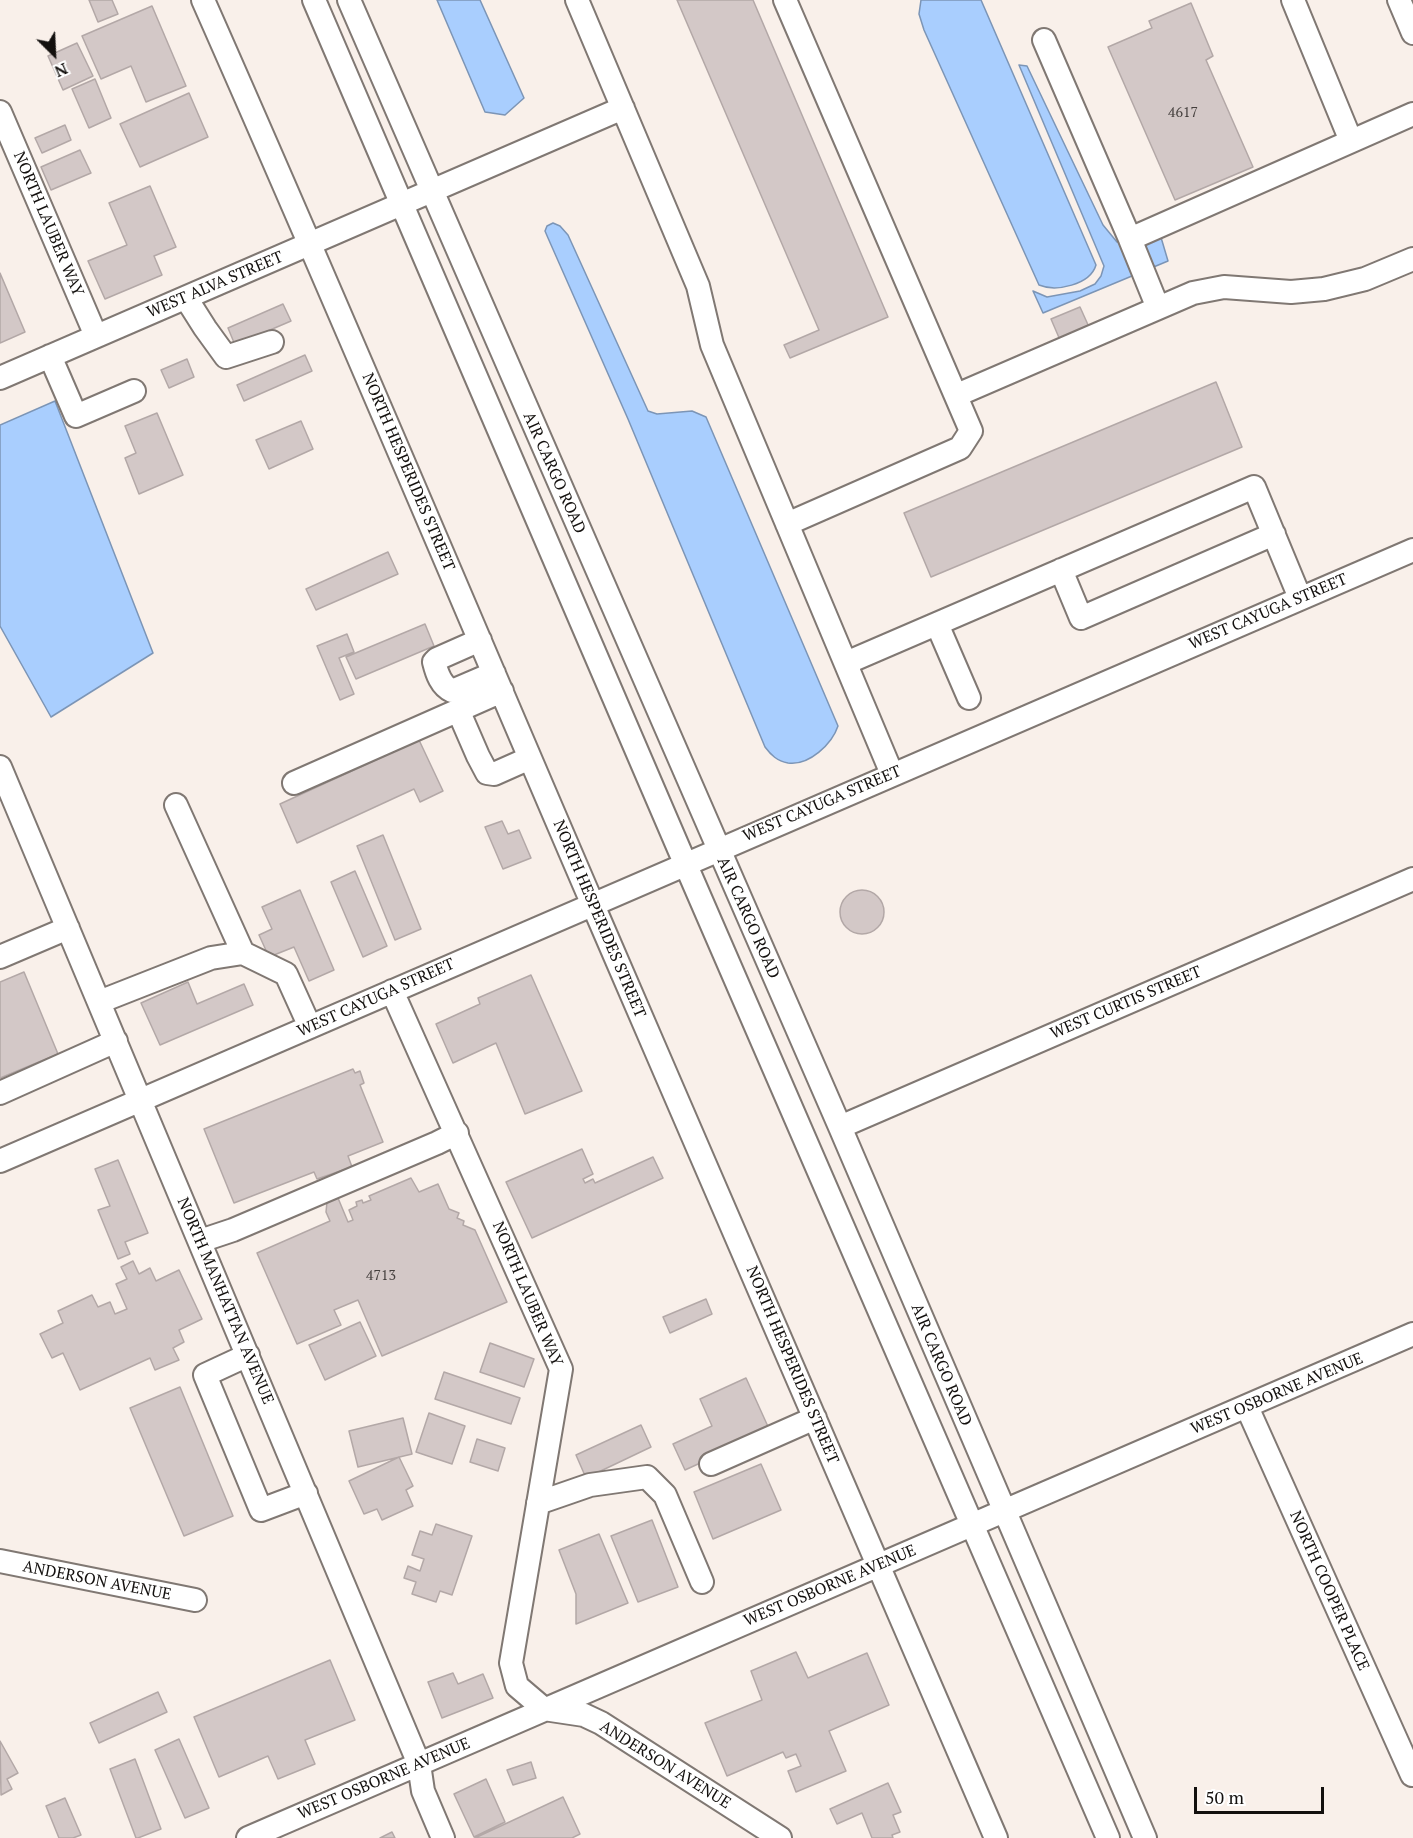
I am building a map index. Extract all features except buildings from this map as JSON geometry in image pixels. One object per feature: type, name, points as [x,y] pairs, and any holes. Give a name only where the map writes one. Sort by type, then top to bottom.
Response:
[{"type":"street","name":"NORTH HESPERIDES STREET","points":[[202,0],[311,244],[592,904],[996,1838]]},
{"type":"street","name":"AIR CARGO ROAD","points":[[314,0],[685,864],[1108,1838]]},
{"type":"street","name":"AIR CARGO ROAD","points":[[349,0],[840,1128],[1145,1838]]},
{"type":"street","points":[[577,0],[698,286],[712,345],[892,774]]},
{"type":"street","points":[[785,0],[971,430],[960,448],[787,524]]},
{"type":"street","points":[[1293,0],[1351,141]]},
{"type":"street","points":[[1399,0],[1412,30]]},
{"type":"street","points":[[1044,40],[1158,308]]},
{"type":"street","name":"WEST ALVA STREET","points":[[0,378],[623,108]]},
{"type":"street","name":"NORTH LAUBER WAY","points":[[0,112],[96,336]]},
{"type":"street","points":[[1130,239],[1413,114]]},
{"type":"street","points":[[957,395],[1192,293],[1224,287],[1292,292],[1324,289],[1365,279],[1413,259]]},
{"type":"street","points":[[186,297],[226,357],[272,342]]},
{"type":"street","points":[[50,356],[76,416],[134,391]]},
{"type":"street","points":[[846,663],[1254,487],[1300,598]]},
{"type":"street","points":[[1061,570],[1081,618],[1274,534]]},
{"type":"street","name":"WEST CAYUGA STREET","points":[[0,1161],[1413,550]]},
{"type":"street","points":[[937,624],[969,698]]},
{"type":"street","points":[[480,640],[434,662],[442,684],[452,691],[498,682]]},
{"type":"street","points":[[294,783],[458,710],[498,682]]},
{"type":"street","points":[[458,710],[488,773],[494,774],[530,758]]},
{"type":"street","name":"NORTH MANHATTAN AVENUE","points":[[0,767],[419,1764],[423,1791],[443,1838]]},
{"type":"street","points":[[176,805],[243,953]]},
{"type":"street","name":"WEST CURTIS STREET","points":[[840,1128],[1413,879]]},
{"type":"street","points":[[0,957],[68,928]]},
{"type":"street","points":[[99,1002],[211,958],[243,953],[286,974],[310,1027]]},
{"type":"street","name":"NORTH LAUBER WAY","points":[[392,991],[561,1369],[511,1663],[517,1686],[544,1709]]},
{"type":"street","points":[[0,1093],[116,1041]]},
{"type":"street","points":[[200,1241],[244,1225],[437,1143],[457,1132]]},
{"type":"street","name":"WEST OSBORNE AVENUE","points":[[248,1838],[1413,1334]]},
{"type":"street","points":[[248,1356],[205,1375],[261,1510],[306,1493]]},
{"type":"street","name":"NORTH COOPER PLACE","points":[[1247,1407],[1412,1775]]},
{"type":"street","points":[[711,1464],[815,1419]]},
{"type":"street","points":[[538,1503],[590,1485],[647,1477],[665,1495],[702,1582]]},
{"type":"street","name":"ANDERSON AVENUE","points":[[0,1561],[195,1600]]},
{"type":"street","name":"ANDERSON AVENUE","points":[[544,1709],[584,1716],[601,1723],[780,1838]]},
{"type":"water","points":[[437,0],[480,0],[524,98],[505,115],[485,112]]},
{"type":"water","points":[[921,0],[981,0],[1096,265],[1087,278],[1063,287],[1039,285],[924,30],[919,14]]},
{"type":"water","points":[[1019,65],[1027,66],[1103,225],[1117,242],[1160,234],[1168,261],[1043,313],[1033,291],[1047,297],[1080,291],[1095,284],[1104,266]]},
{"type":"water","points":[[553,223],[560,226],[568,235],[648,411],[657,414],[692,411],[706,417],[838,726],[831,740],[819,752],[804,761],[784,762],[765,747],[628,419],[545,231],[547,226]]},
{"type":"water","points":[[55,401],[153,653],[51,717],[0,626],[0,425]]}]
